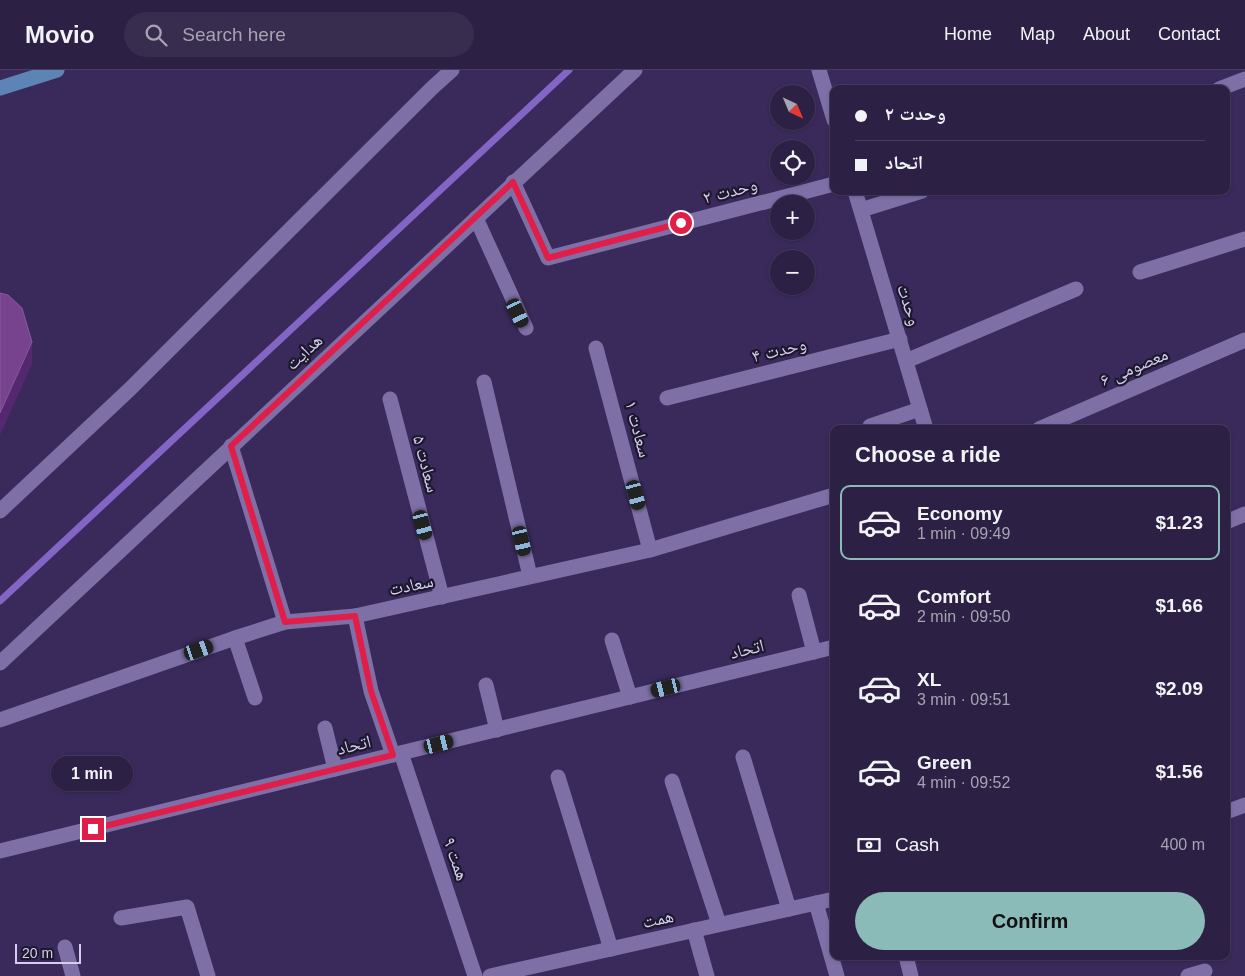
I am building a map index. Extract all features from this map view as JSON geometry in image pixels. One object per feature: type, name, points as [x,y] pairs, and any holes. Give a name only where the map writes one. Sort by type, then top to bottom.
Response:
[{"type":"main road","points":[[0,88],[57,70]]},
{"type":"street","points":[[0,511],[130,389],[452,70]]},
{"type":"street","name":"هدایت","points":[[0,663],[635,70]]},
{"type":"street","points":[[819,70],[830,107]]},
{"type":"street","points":[[1229,85],[1245,79]]},
{"type":"street","name":"وحدت ۲","points":[[513,182],[548,258],[830,185]]},
{"type":"street","name":"وحدت","points":[[856,195],[925,425]]},
{"type":"street","points":[[861,210],[909,195]]},
{"type":"street","points":[[476,218],[526,328]]},
{"type":"street","points":[[1140,272],[1245,239]]},
{"type":"street","points":[[906,361],[1076,289]]},
{"type":"street","name":"وحدت ۴","points":[[667,398],[900,339]]},
{"type":"street","name":"معصومی ۶","points":[[1048,425],[1245,340]]},
{"type":"street","name":"سعادت ۱","points":[[596,348],[650,550]]},
{"type":"street","points":[[484,382],[530,576]]},
{"type":"street","name":"سعادت ۵","points":[[390,399],[442,597]]},
{"type":"street","points":[[873,425],[920,409]]},
{"type":"street","points":[[231,446],[285,622]]},
{"type":"street","name":"سعادت","points":[[0,720],[285,622],[355,616],[650,550],[830,496]]},
{"type":"street","points":[[1230,520],[1245,514]]},
{"type":"street","points":[[799,595],[814,652]]},
{"type":"street","name":"همت ۹","points":[[355,616],[371,691],[397,754],[476,976]]},
{"type":"street","points":[[235,638],[255,698]]},
{"type":"street","points":[[612,640],[630,697]]},
{"type":"street","name":"اتحاد","points":[[0,852],[830,648]]},
{"type":"street","points":[[486,685],[497,730]]},
{"type":"street","points":[[325,728],[335,769]]},
{"type":"street","points":[[743,757],[789,909]]},
{"type":"street","points":[[558,777],[611,949]]},
{"type":"street","points":[[672,782],[719,924]]},
{"type":"street","points":[[1230,811],[1245,805]]},
{"type":"street","name":"همت","points":[[490,976],[830,900]]},
{"type":"street","points":[[816,903],[830,952]]},
{"type":"street","points":[[121,918],[187,907],[208,976]]},
{"type":"street","points":[[694,930],[707,976]]},
{"type":"street","points":[[65,947],[73,976]]},
{"type":"street","points":[[832,960],[837,976]]},
{"type":"street","points":[[907,960],[911,976]]},
{"type":"street","points":[[1188,976],[1205,971]]},
{"type":"building","points":[[0,293],[8,295],[22,308],[32,342],[0,413]]},
{"type":"waterway","points":[[0,601],[569,70]]},
{"type":"route","points":[[93,829],[393,755],[371,691],[355,616],[285,622],[231,446],[513,182],[548,258],[681,223]]}]
